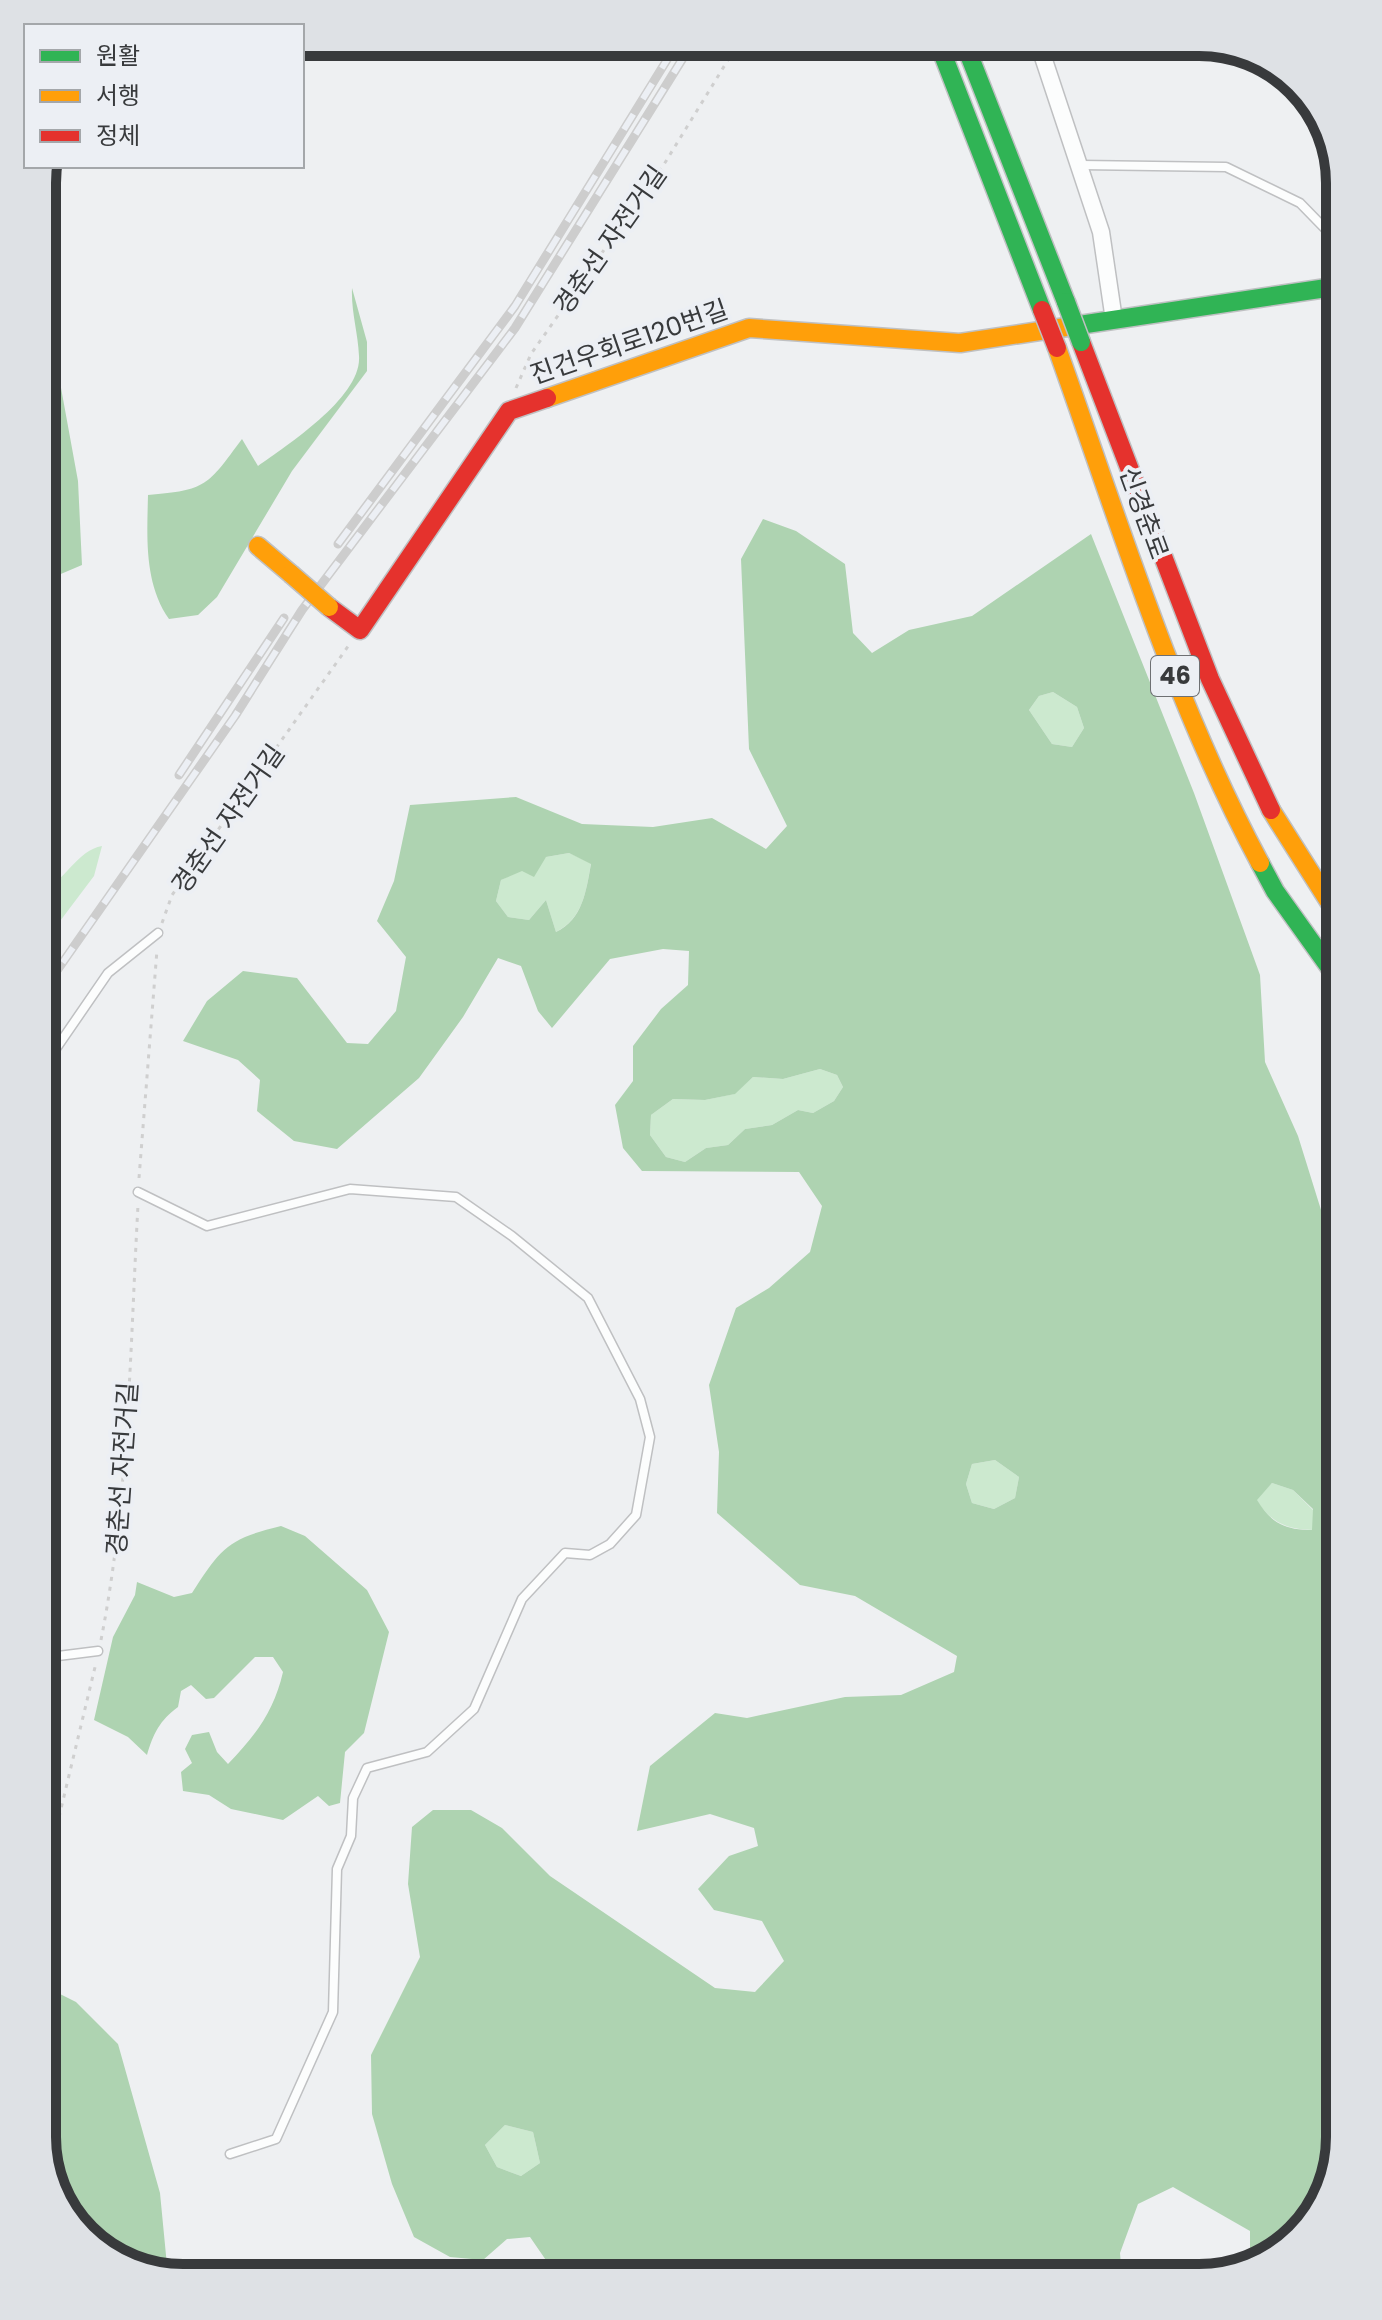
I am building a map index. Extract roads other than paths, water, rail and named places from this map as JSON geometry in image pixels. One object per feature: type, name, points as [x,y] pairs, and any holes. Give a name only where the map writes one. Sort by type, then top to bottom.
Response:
[{"type":"main road","name":"신경춘로","points":[[943,56],[1057,348],[1175,676],[1226,800],[1275,891],[1326,962]]},
{"type":"main road","name":"신경춘로","points":[[969,56],[1223,715],[1266,808],[1304,872],[1326,901]]},
{"type":"main road","name":"진건우회로120번길","points":[[258,546],[360,630],[509,411],[749,328],[960,343],[1326,288]]},
{"type":"street","points":[[1043,56],[1101,232],[1114,320]]},
{"type":"lane","points":[[1081,165],[1226,167],[1300,203],[1326,230]]},
{"type":"lane","points":[[56,1049],[108,973],[158,933]]},
{"type":"lane","points":[[138,1192],[207,1226],[350,1189],[456,1197],[512,1236],[588,1298],[640,1399],[650,1437],[636,1515],[610,1544],[590,1555],[565,1553],[522,1599],[474,1709],[427,1752],[367,1768],[353,1798],[351,1836],[337,1869],[333,2012],[276,2139],[230,2154]]},
{"type":"lane","points":[[56,1656],[98,1651]]},
{"type":"railway","points":[[338,544],[515,306],[669,56]]},
{"type":"railway","points":[[56,972],[235,716],[302,610],[515,328],[684,56]]},
{"type":"railway","points":[[179,775],[284,618]]}]
